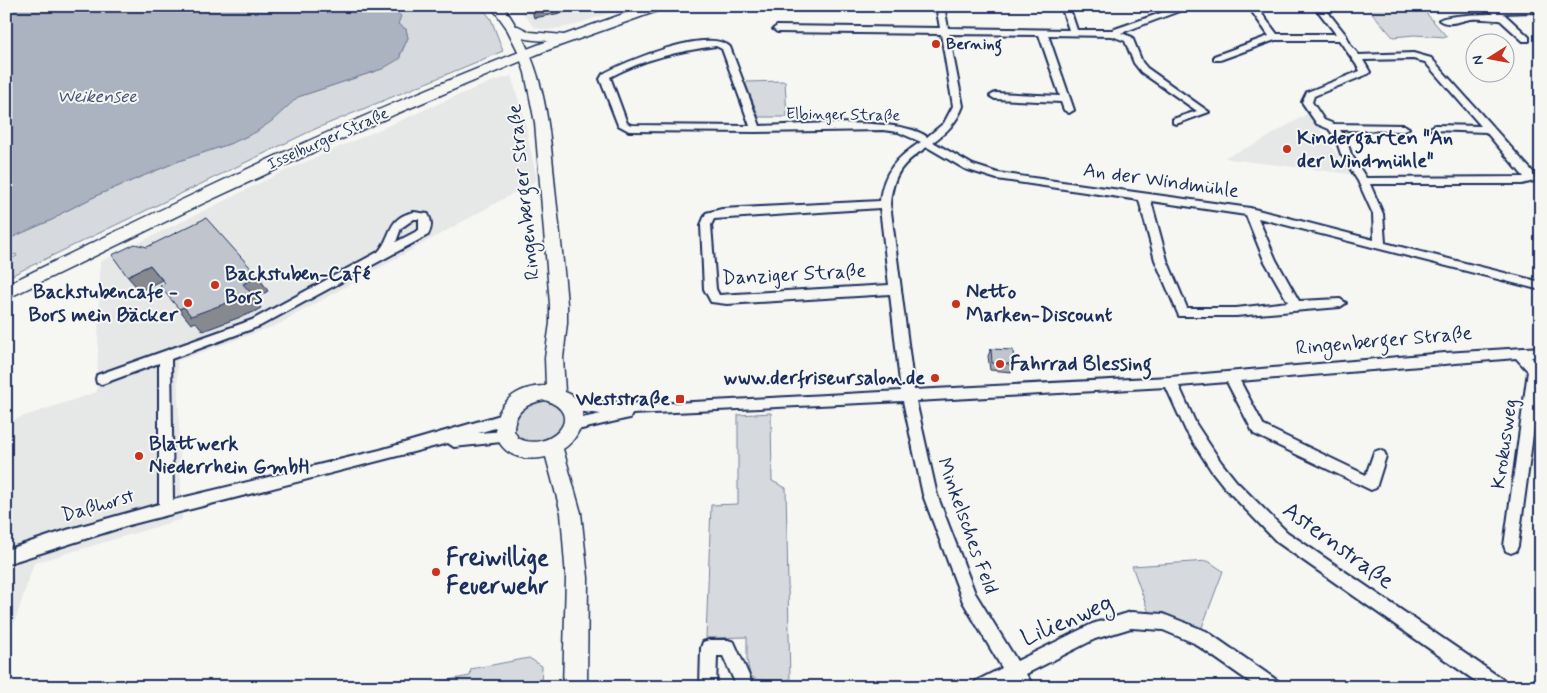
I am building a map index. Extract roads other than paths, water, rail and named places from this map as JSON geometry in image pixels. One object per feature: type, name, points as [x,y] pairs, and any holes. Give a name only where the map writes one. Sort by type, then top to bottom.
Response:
[{"type":"main road","name":"Ringenberger Straße","points":[[497,6],[513,30],[525,55],[536,91],[555,255],[559,321],[554,353],[556,394]]},
{"type":"main road","name":"Isselburger Straße","points":[[6,293],[296,152],[525,55],[659,6]]},
{"type":"main road","points":[[513,30],[528,36],[550,38],[588,32]]},
{"type":"main road","name":"Ringenberger Straße","points":[[535,394],[554,353]]},
{"type":"main road","points":[[545,392],[556,394],[566,399],[572,406],[575,415],[573,425],[566,437],[553,446],[531,451],[521,449],[512,444],[505,429],[508,411],[515,404],[535,394],[545,392]]},
{"type":"main road","points":[[553,446],[570,514],[577,578],[575,687]]},
{"type":"street","points":[[926,141],[941,134],[950,124],[958,106],[940,6]]},
{"type":"street","points":[[1065,6],[1074,33]]},
{"type":"street","points":[[1252,6],[1274,37]]},
{"type":"street","points":[[1318,6],[1343,37],[1344,44],[1357,58],[1365,72],[1310,94],[1307,102],[1320,122],[1333,127],[1404,128]]},
{"type":"street","points":[[1113,33],[1175,8]]},
{"type":"street","points":[[1443,20],[1460,20],[1465,17],[1496,11],[1536,10]]},
{"type":"street","points":[[1496,11],[1526,39]]},
{"type":"street","points":[[776,29],[1113,33],[1129,39],[1138,63],[1144,70],[1204,112],[1176,121]]},
{"type":"street","points":[[1043,33],[1069,110]]},
{"type":"street","points":[[1217,58],[1274,37],[1343,37]]},
{"type":"street","name":"Elbinger Straße","points":[[756,129],[726,47],[717,44],[678,48],[644,56],[606,76],[605,79],[623,125],[629,128],[756,129],[883,127],[910,132],[926,141]]},
{"type":"street","points":[[1357,58],[1413,56],[1428,60],[1529,174],[1530,179],[1522,181],[1363,181]]},
{"type":"street","points":[[995,96],[1065,98]]},
{"type":"street","points":[[1333,127],[1341,138],[1346,154],[1363,181],[1378,214],[1380,245]]},
{"type":"street","points":[[1435,128],[1489,129]]},
{"type":"street","name":"An der Windmühle","points":[[926,141],[969,167],[997,176],[1250,212],[1541,286]]},
{"type":"street","name":"Danziger Straße","points":[[908,396],[885,204],[887,188],[895,168],[926,141]]},
{"type":"street","points":[[1144,197],[1161,260],[1183,313],[1236,312],[1340,303]]},
{"type":"street","name":"Danziger Straße","points":[[885,204],[722,213],[710,216],[706,225],[710,289],[715,299],[727,300],[895,289]]},
{"type":"street","points":[[1250,212],[1270,260],[1296,306]]},
{"type":"street","points":[[102,379],[165,358],[256,323],[381,256]]},
{"type":"street","name":"Ringenberger Straße","points":[[572,406],[654,409],[1170,382],[1445,358],[1541,352]]},
{"type":"street","name":"Krokusweg","points":[[1511,546],[1535,370],[1519,354]]},
{"type":"street","points":[[165,358],[166,509]]},
{"type":"street","points":[[1231,377],[1259,430],[1370,484],[1379,456]]},
{"type":"street","name":"Asternstraße","points":[[1170,382],[1191,427],[1216,466],[1238,492],[1282,537],[1499,687]]},
{"type":"street","name":"Minkelsches Feld","points":[[908,396],[930,495],[956,565],[969,597],[1013,670],[1026,687]]},
{"type":"street","name":"Ringenberger Straße","points":[[573,425],[654,409]]},
{"type":"street","name":"Daßhorst","points":[[6,557],[93,527],[434,442],[505,429]]},
{"type":"street","name":"Lilienweg","points":[[982,687],[1092,632],[1131,620],[1163,622],[1200,637],[1272,687]]},
{"type":"street","points":[[708,687],[709,648],[728,648],[746,687]]},
{"type":"water","name":"Weikensee","points":[[6,6],[390,6],[401,16],[398,24],[406,29],[408,38],[400,55],[401,58],[382,69],[298,97],[272,121],[256,132],[100,194],[54,219],[6,240]]},
{"type":"place","name":"Berning","points":[[936,44]]},
{"type":"place","name":"Kindergarten \"An der Windmühle\"","points":[[1287,149]]},
{"type":"place","name":"Backstuben-Café Bors","points":[[215,285]]},
{"type":"place","name":"Backstubencafe - Bors mein Bäcker","points":[[188,303]]},
{"type":"place","name":"Netto Marken-Discount","points":[[956,304]]},
{"type":"place","name":"Fahrrad Blessing","points":[[1000,364]]},
{"type":"place","name":"www.derfriseursalon.de","points":[[935,378]]},
{"type":"place","name":"Weststraße","points":[[680,399]]},
{"type":"place","name":"Blattwerk Niederrhein GmbH","points":[[139,456]]},
{"type":"place","name":"Freiwillige Feuerwehr","points":[[436,572]]}]
